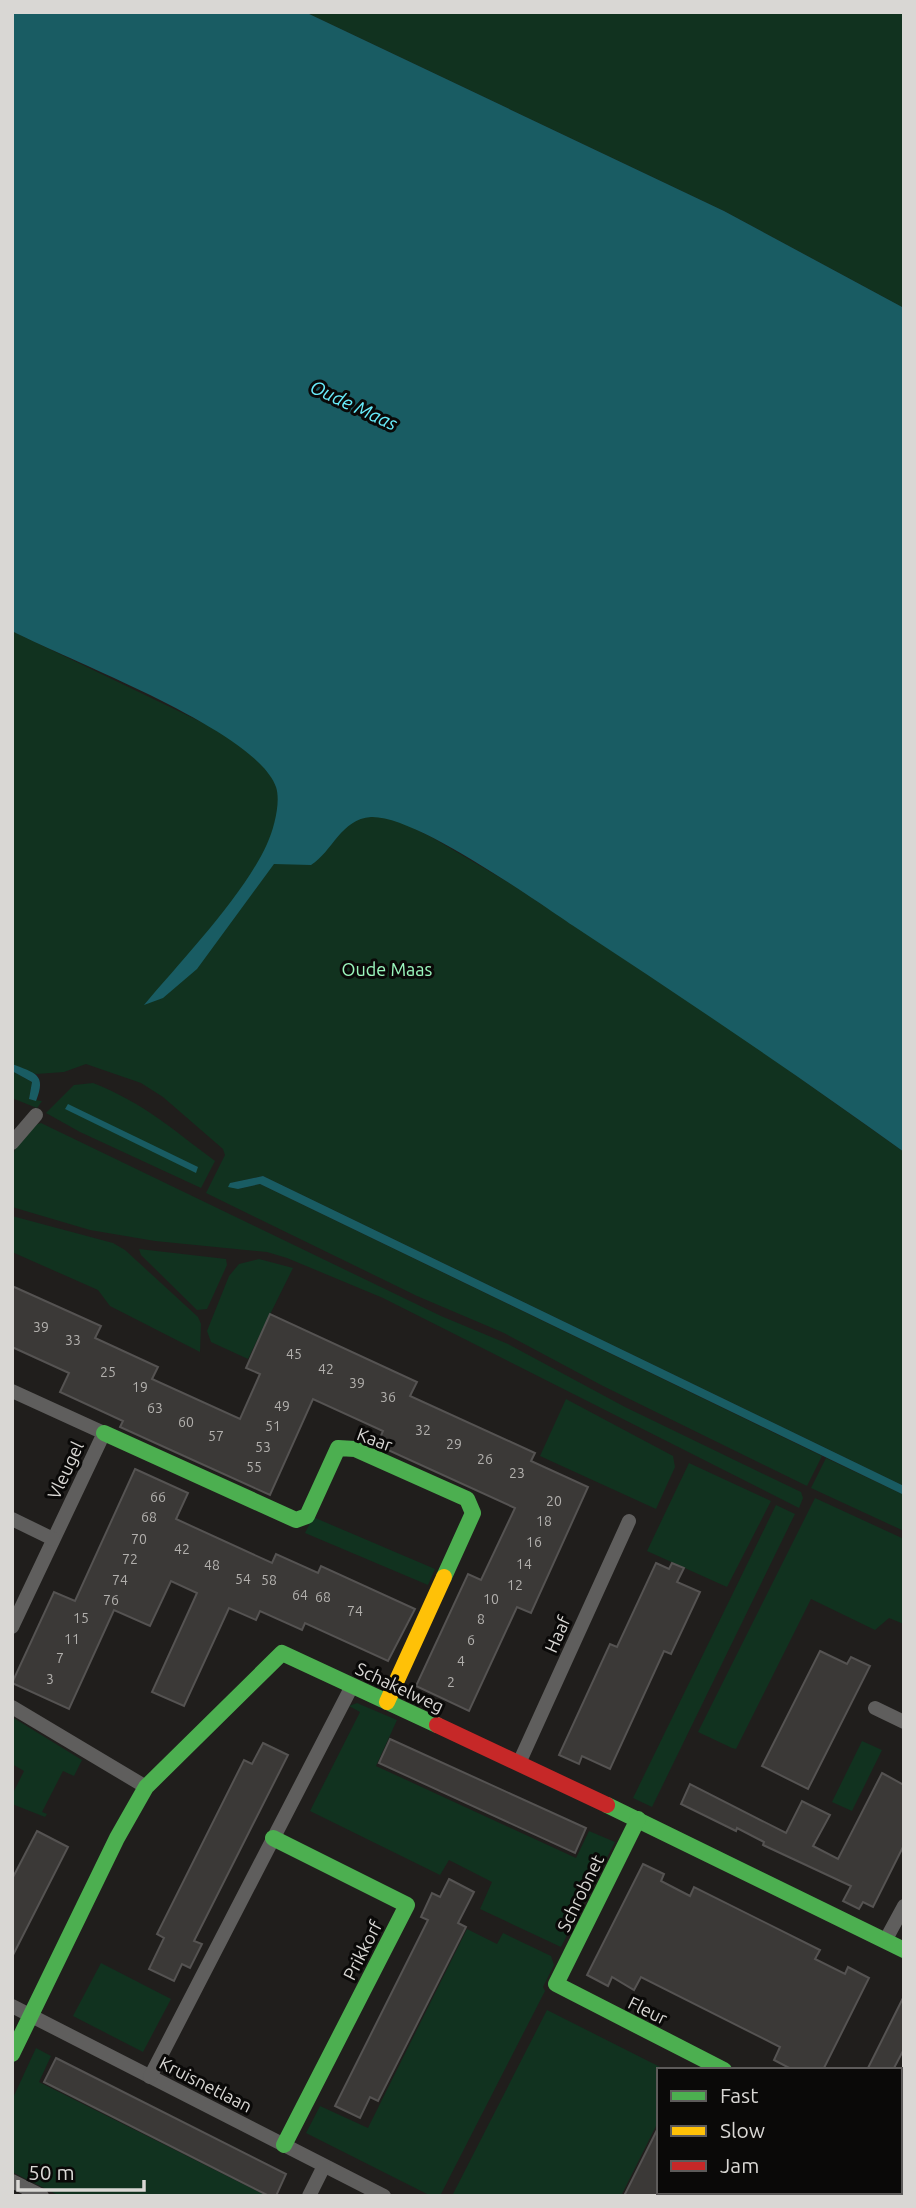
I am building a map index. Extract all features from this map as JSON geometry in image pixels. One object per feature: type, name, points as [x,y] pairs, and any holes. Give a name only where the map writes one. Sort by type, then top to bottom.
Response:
[{"type":"street","points":[[12,1143],[36,1115]]},
{"type":"street","name":"Vleugel","points":[[12,1391],[104,1433],[12,1627]]},
{"type":"street","name":"Kaar","points":[[104,1433],[296,1520],[307,1516],[338,1448],[355,1449],[467,1499],[473,1513],[387,1702]]},
{"type":"street","points":[[12,1519],[53,1539]]},
{"type":"street","name":"Haaf","points":[[519,1763],[629,1521]]},
{"type":"street","name":"Schakelweg","points":[[12,2054],[117,1838],[146,1787],[282,1653],[638,1819],[904,1950]]},
{"type":"street","points":[[150,2077],[273,1838],[310,1772],[352,1686]]},
{"type":"street","points":[[12,1707],[146,1787]]},
{"type":"street","points":[[875,1707],[904,1722]]},
{"type":"street","name":"Schrobnet","points":[[556,1984],[638,1819]]},
{"type":"street","name":"Prikkorf","points":[[273,1838],[407,1905],[284,2146]]},
{"type":"street","points":[[885,1941],[904,1906]]},
{"type":"street","name":"Fleur","points":[[556,1984],[720,2068]]},
{"type":"street","name":"Kruisnetlaan","points":[[12,2006],[384,2196]]},
{"type":"street","points":[[309,2196],[324,2166]]},
{"type":"street","points":[[12,2181],[42,2196]]},
{"type":"green space","points":[[305,12],[904,12],[904,308],[724,211]]},
{"type":"green space","name":"Oude Maas","points":[[12,631],[433,838],[511,884],[746,1040],[904,1152],[904,1486],[263,1176],[231,1183],[238,1189],[260,1184],[822,1456],[807,1486],[603,1386],[504,1333],[417,1296],[206,1193],[225,1155],[223,1149],[163,1097],[141,1083],[86,1064],[64,1072],[36,1074],[12,1064]]},
{"type":"green space","points":[[12,1071],[32,1082],[29,1099],[42,1101],[37,1108],[12,1098]]},
{"type":"green space","points":[[93,1083],[143,1108],[215,1161],[201,1188],[80,1132],[46,1113],[74,1085]]},
{"type":"green space","points":[[41,1123],[441,1316],[508,1344],[625,1407],[801,1492],[803,1498],[799,1508],[383,1298],[287,1258],[267,1252],[155,1241],[90,1230],[12,1207],[12,1170],[16,1146],[29,1128]]},
{"type":"green space","points":[[12,1216],[113,1243],[125,1250],[198,1317],[201,1324],[200,1352],[110,1306],[98,1290],[12,1252]]},
{"type":"green space","points":[[139,1249],[226,1259],[227,1265],[207,1309],[197,1310],[141,1255]]},
{"type":"green space","points":[[259,1259],[293,1268],[248,1359],[211,1342],[207,1331],[229,1276],[239,1264]]},
{"type":"green space","points":[[566,1399],[673,1456],[675,1467],[656,1509],[540,1456]]},
{"type":"green space","points":[[826,1458],[904,1495],[904,1531],[811,1488]]},
{"type":"green space","points":[[689,1463],[771,1501],[727,1587],[647,1551]]},
{"type":"green space","points":[[815,1498],[904,1539],[904,1624],[889,1618],[875,1630],[811,1599],[736,1749],[732,1748],[698,1732]]},
{"type":"green space","points":[[776,1505],[795,1514],[652,1807],[633,1798]]},
{"type":"green space","points":[[313,1517],[435,1569],[428,1585],[305,1533]]},
{"type":"green space","points":[[357,1703],[397,1720],[376,1766],[576,1858],[589,1831],[615,1842],[561,1947],[480,1909],[492,1882],[449,1860],[440,1875],[310,1811],[360,1712],[349,1706]]},
{"type":"green space","points":[[12,1717],[82,1760],[74,1776],[63,1771],[42,1812],[47,1814],[45,1817],[12,1804],[12,1795],[24,1771],[12,1764]]},
{"type":"green space","points":[[862,1741],[882,1750],[852,1811],[832,1802]]},
{"type":"green space","points":[[467,1929],[497,1944],[503,1933],[551,1956],[554,1965],[543,1987],[545,1991],[440,2196],[431,2196],[306,2133],[320,2106],[368,2128]]},
{"type":"green space","points":[[101,1963],[171,1999],[143,2052],[73,2016]]},
{"type":"green space","points":[[547,2010],[662,2068],[657,2068],[657,2124],[621,2196],[452,2196]]},
{"type":"green space","points":[[36,2048],[51,2056],[39,2082],[267,2196],[60,2196],[12,2172],[12,2100]]},
{"type":"water","points":[[12,12],[305,12],[724,211],[904,308],[904,1152],[510,883],[447,845],[392,820],[371,817],[352,823],[311,865],[274,864],[197,969],[163,998],[144,1005],[211,927],[257,864],[272,831],[277,793],[276,787],[261,765],[234,743],[199,721],[12,631]]},
{"type":"water","points":[[12,1064],[37,1076],[40,1085],[36,1101],[29,1099],[32,1082],[12,1071]]},
{"type":"water","points":[[68,1104],[198,1167],[196,1173],[65,1109]]},
{"type":"water","points":[[263,1176],[904,1486],[904,1495],[260,1184],[238,1189],[228,1187],[230,1183]]},
{"type":"building","points":[[12,1286],[101,1326],[95,1338],[158,1367],[152,1379],[240,1419],[260,1374],[246,1368],[270,1314],[417,1382],[410,1396],[535,1453],[531,1461],[588,1487],[531,1613],[517,1607],[469,1711],[416,1686],[468,1574],[481,1580],[515,1508],[377,1445],[383,1431],[313,1399],[270,1495],[120,1427],[123,1421],[60,1392],[69,1373],[12,1347]]},
{"type":"building","points":[[135,1469],[188,1493],[176,1519],[272,1563],[276,1554],[318,1573],[321,1566],[415,1609],[388,1661],[305,1623],[302,1630],[260,1611],[256,1620],[229,1608],[184,1706],[152,1692],[197,1593],[171,1581],[150,1626],[114,1610],[69,1709],[12,1683],[54,1592],[75,1601]]},
{"type":"building","points":[[656,1563],[669,1569],[672,1563],[684,1568],[677,1582],[700,1592],[671,1654],[664,1651],[610,1769],[582,1756],[579,1764],[559,1755],[610,1644],[617,1647]]},
{"type":"building","points":[[820,1651],[847,1664],[851,1657],[870,1666],[808,1789],[762,1766]]},
{"type":"building","points":[[390,1739],[586,1828],[575,1853],[379,1763]]},
{"type":"building","points":[[263,1743],[288,1755],[194,1941],[202,1944],[190,1968],[182,1964],[174,1981],[149,1969],[164,1938],[157,1934],[244,1760],[252,1764]]},
{"type":"building","points":[[882,1773],[904,1785],[904,1845],[873,1907],[863,1902],[859,1909],[843,1901],[851,1886],[763,1845],[764,1842],[737,1828],[736,1831],[681,1804],[690,1784],[786,1833],[802,1801],[830,1815],[813,1846],[838,1859]]},
{"type":"building","points":[[37,1831],[68,1847],[12,1957],[12,1879]]},
{"type":"building","points":[[643,1864],[664,1874],[661,1881],[690,1896],[694,1887],[820,1950],[815,1959],[845,1974],[848,1967],[869,1978],[824,2068],[789,2068],[774,2060],[780,2047],[641,1977],[634,1990],[612,1977],[608,1986],[587,1975]]},
{"type":"building","points":[[449,1879],[474,1892],[458,1923],[466,1927],[378,2101],[370,2097],[360,2118],[335,2106],[428,1920],[421,1917],[432,1893],[440,1897]]},
{"type":"building","points":[[904,1996],[904,2049],[894,2068],[868,2068]]},
{"type":"building","points":[[56,2058],[286,2174],[276,2196],[269,2196],[44,2082]]},
{"type":"building","points":[[657,2130],[659,2196],[624,2196]]},
{"type":"traffic: fast","points":[[104,1433],[296,1520],[307,1516],[338,1448],[355,1449],[467,1499],[473,1513],[444,1577]]},
{"type":"traffic: fast","points":[[12,2054],[117,1838],[146,1787],[282,1653],[437,1725]]},
{"type":"traffic: fast","points":[[607,1805],[904,1950]]},
{"type":"traffic: fast","points":[[638,1819],[556,1984],[720,2068]]},
{"type":"traffic: fast","points":[[273,1838],[407,1905],[284,2145]]},
{"type":"traffic: slow","points":[[387,1702],[444,1577]]},
{"type":"traffic: jam","points":[[437,1725],[607,1805]]}]
